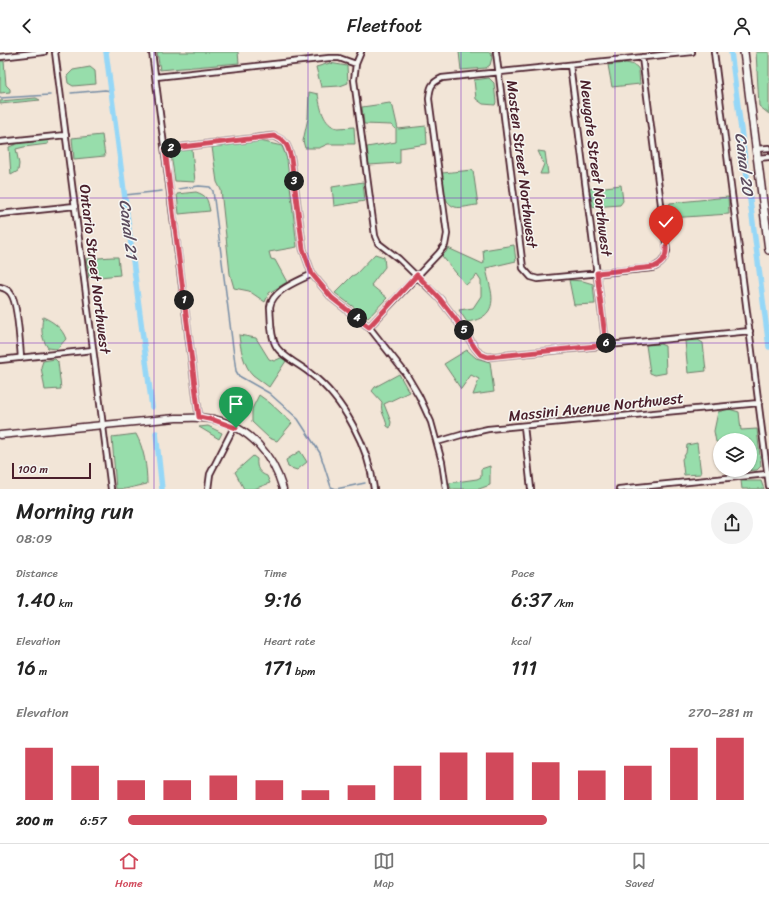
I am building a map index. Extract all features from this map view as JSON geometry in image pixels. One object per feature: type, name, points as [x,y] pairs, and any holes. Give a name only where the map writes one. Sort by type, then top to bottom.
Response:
[{"type":"main road","points":[[744,52],[769,250]]},
{"type":"street","points":[[0,57],[44,52]]},
{"type":"street","name":"Ontario Street Northwest","points":[[55,52],[76,206],[111,489]]},
{"type":"street","points":[[152,52],[199,417]]},
{"type":"street","points":[[361,52],[356,64],[354,80],[375,236],[378,243],[417,275],[440,299],[480,354],[488,357],[750,331]]},
{"type":"street","name":"Masten Street Northwest","points":[[496,52],[523,268],[531,277],[538,279],[597,273]]},
{"type":"street","points":[[369,327],[445,245],[447,234],[429,102],[430,89],[435,81],[442,78],[692,52]]},
{"type":"street","points":[[714,52],[769,486]]},
{"type":"street","points":[[597,273],[652,268],[660,264],[664,259],[667,250],[642,57]]},
{"type":"street","points":[[156,77],[329,58],[339,58],[356,64]]},
{"type":"street","name":"Newgate Street Northwest","points":[[570,65],[606,345]]},
{"type":"street","points":[[0,142],[66,135]]},
{"type":"street","points":[[165,149],[274,136],[282,139],[288,146],[291,158],[303,249],[312,274],[332,298],[369,327],[406,374],[419,396],[431,422],[442,462],[446,489]]},
{"type":"street","points":[[756,149],[769,148]]},
{"type":"street","points":[[757,158],[769,157]]},
{"type":"street","points":[[0,214],[76,206]]},
{"type":"street","points":[[312,274],[278,292],[270,302],[273,338],[279,351],[313,375],[328,390],[343,409],[357,433],[366,455],[373,479],[374,489]]},
{"type":"street","points":[[0,288],[5,289],[11,294],[15,304],[21,358]]},
{"type":"street","points":[[0,360],[93,350]]},
{"type":"street","name":"Massini Avenue Northwest","points":[[437,442],[488,429],[759,403]]},
{"type":"street","points":[[0,435],[199,417],[214,420],[234,427],[258,444],[270,458],[278,472],[283,489]]},
{"type":"street","points":[[524,426],[531,489]]},
{"type":"street","points":[[208,489],[210,474],[234,427]]},
{"type":"street","points":[[619,489],[768,474]]},
{"type":"green space","points":[[157,52],[238,52],[239,63],[160,70]]},
{"type":"green space","points":[[459,52],[491,52],[492,58],[490,65],[486,68],[461,70]]},
{"type":"green space","points":[[756,52],[769,52],[769,114],[759,106]]},
{"type":"green space","points":[[0,61],[4,61],[6,85],[10,89],[10,92],[0,93]]},
{"type":"green space","points":[[330,63],[347,66],[348,83],[340,86],[321,87],[316,67]]},
{"type":"green space","points":[[626,63],[637,67],[640,84],[612,87],[608,65]]},
{"type":"green space","points":[[90,67],[95,71],[96,84],[73,86],[68,83],[67,76],[73,70]]},
{"type":"green space","points":[[489,78],[494,83],[495,105],[483,104],[476,99],[474,80]]},
{"type":"green space","points":[[309,92],[318,94],[323,115],[329,124],[338,128],[354,127],[355,144],[328,144],[319,148],[305,148],[303,141],[308,118]]},
{"type":"green space","points":[[36,98],[40,100],[0,104],[0,101]]},
{"type":"green space","points":[[390,103],[393,107],[398,129],[426,126],[427,144],[400,148],[400,163],[369,165],[367,147],[396,142],[396,129],[391,125],[364,124],[362,107]]},
{"type":"green space","points":[[102,135],[105,156],[74,159],[72,138]]},
{"type":"green space","points":[[49,139],[48,144],[16,149],[19,164],[18,171],[11,175],[9,147],[19,143]]},
{"type":"green space","points":[[260,141],[282,146],[287,159],[297,247],[269,252],[271,259],[275,260],[287,282],[269,293],[265,302],[249,291],[234,288],[230,274],[221,190],[217,182],[212,147]]},
{"type":"green space","points":[[192,149],[195,182],[175,181],[171,155],[175,152]]},
{"type":"green space","points":[[538,151],[545,152],[548,174],[540,174],[544,164]]},
{"type":"green space","points":[[473,170],[478,205],[460,208],[451,205],[445,197],[442,173]]},
{"type":"green space","points":[[363,182],[365,201],[334,206],[332,187]]},
{"type":"green space","points":[[621,185],[623,201],[620,205],[593,207],[589,189]]},
{"type":"green space","points":[[196,192],[206,198],[210,211],[179,214],[177,194]]},
{"type":"green space","points":[[728,197],[729,214],[670,218],[666,213],[670,203]]},
{"type":"green space","points":[[514,245],[516,261],[486,268],[492,294],[489,311],[480,318],[467,322],[459,310],[473,308],[481,296],[481,281],[477,275],[466,285],[442,256],[448,248],[483,264],[483,250]]},
{"type":"green space","points":[[375,254],[384,257],[385,267],[371,285],[387,298],[368,318],[335,293]]},
{"type":"green space","points":[[118,257],[120,275],[89,278],[86,259]]},
{"type":"green space","points":[[569,280],[583,281],[593,284],[595,304],[574,305]]},
{"type":"green space","points":[[43,317],[57,326],[66,339],[57,349],[48,348],[44,341],[42,329]]},
{"type":"green space","points":[[239,335],[256,338],[269,359],[274,361],[283,357],[286,361],[269,387],[253,375],[247,367],[241,351]]},
{"type":"green space","points":[[698,340],[703,343],[706,371],[688,373],[685,341]]},
{"type":"green space","points":[[660,344],[665,346],[666,373],[655,375],[650,373],[646,345]]},
{"type":"green space","points":[[467,350],[476,358],[490,362],[494,392],[473,395],[479,379],[471,375],[461,389],[444,364]]},
{"type":"green space","points":[[55,359],[58,362],[61,389],[45,390],[41,367],[43,361]]},
{"type":"green space","points":[[399,374],[409,392],[384,404],[391,422],[390,428],[387,426],[382,412],[382,402],[372,391],[375,387]]},
{"type":"green space","points":[[259,395],[292,423],[277,441],[269,438],[252,422],[252,409]]},
{"type":"green space","points":[[729,409],[739,412],[741,430],[757,429],[761,466],[757,470],[757,433],[714,433],[718,412]]},
{"type":"green space","points":[[208,426],[222,433],[219,439],[199,427]]},
{"type":"green space","points":[[136,434],[144,458],[147,484],[125,489],[116,489],[112,437]]},
{"type":"green space","points":[[697,443],[701,474],[684,475],[682,459],[686,453],[687,445]]},
{"type":"green space","points":[[300,451],[307,462],[297,470],[288,467],[286,460]]},
{"type":"green space","points":[[253,456],[257,459],[259,470],[267,476],[270,483],[254,489],[244,489],[235,472]]},
{"type":"green space","points":[[490,466],[490,485],[479,489],[451,489],[449,483],[477,479],[481,477],[481,469]]},
{"type":"green space","points":[[741,481],[761,481],[764,489],[742,489]]},
{"type":"waterway","name":"Canal 21","points":[[106,52],[152,407]]},
{"type":"waterway","name":"Canal 20","points":[[731,52],[769,347]]},
{"type":"waterway","points":[[71,93],[105,90],[111,91]]},
{"type":"waterway","points":[[0,98],[50,95]]},
{"type":"waterway","points":[[178,189],[199,186],[210,187],[213,191],[236,371],[239,376],[269,393],[298,419],[320,453],[331,487],[336,489],[365,483]]},
{"type":"waterway","points":[[125,195],[162,191]]},
{"type":"waterway","name":"Canal 21","points":[[156,433],[162,489]]},
{"type":"route","points":[[236,428],[214,420],[199,417],[165,149],[274,136],[282,139],[288,146],[291,158],[303,249],[312,274],[321,287],[332,298],[369,327],[417,275],[440,299],[480,354],[488,357],[606,345],[597,273],[652,268],[660,264],[664,259],[667,250],[666,246]]}]
